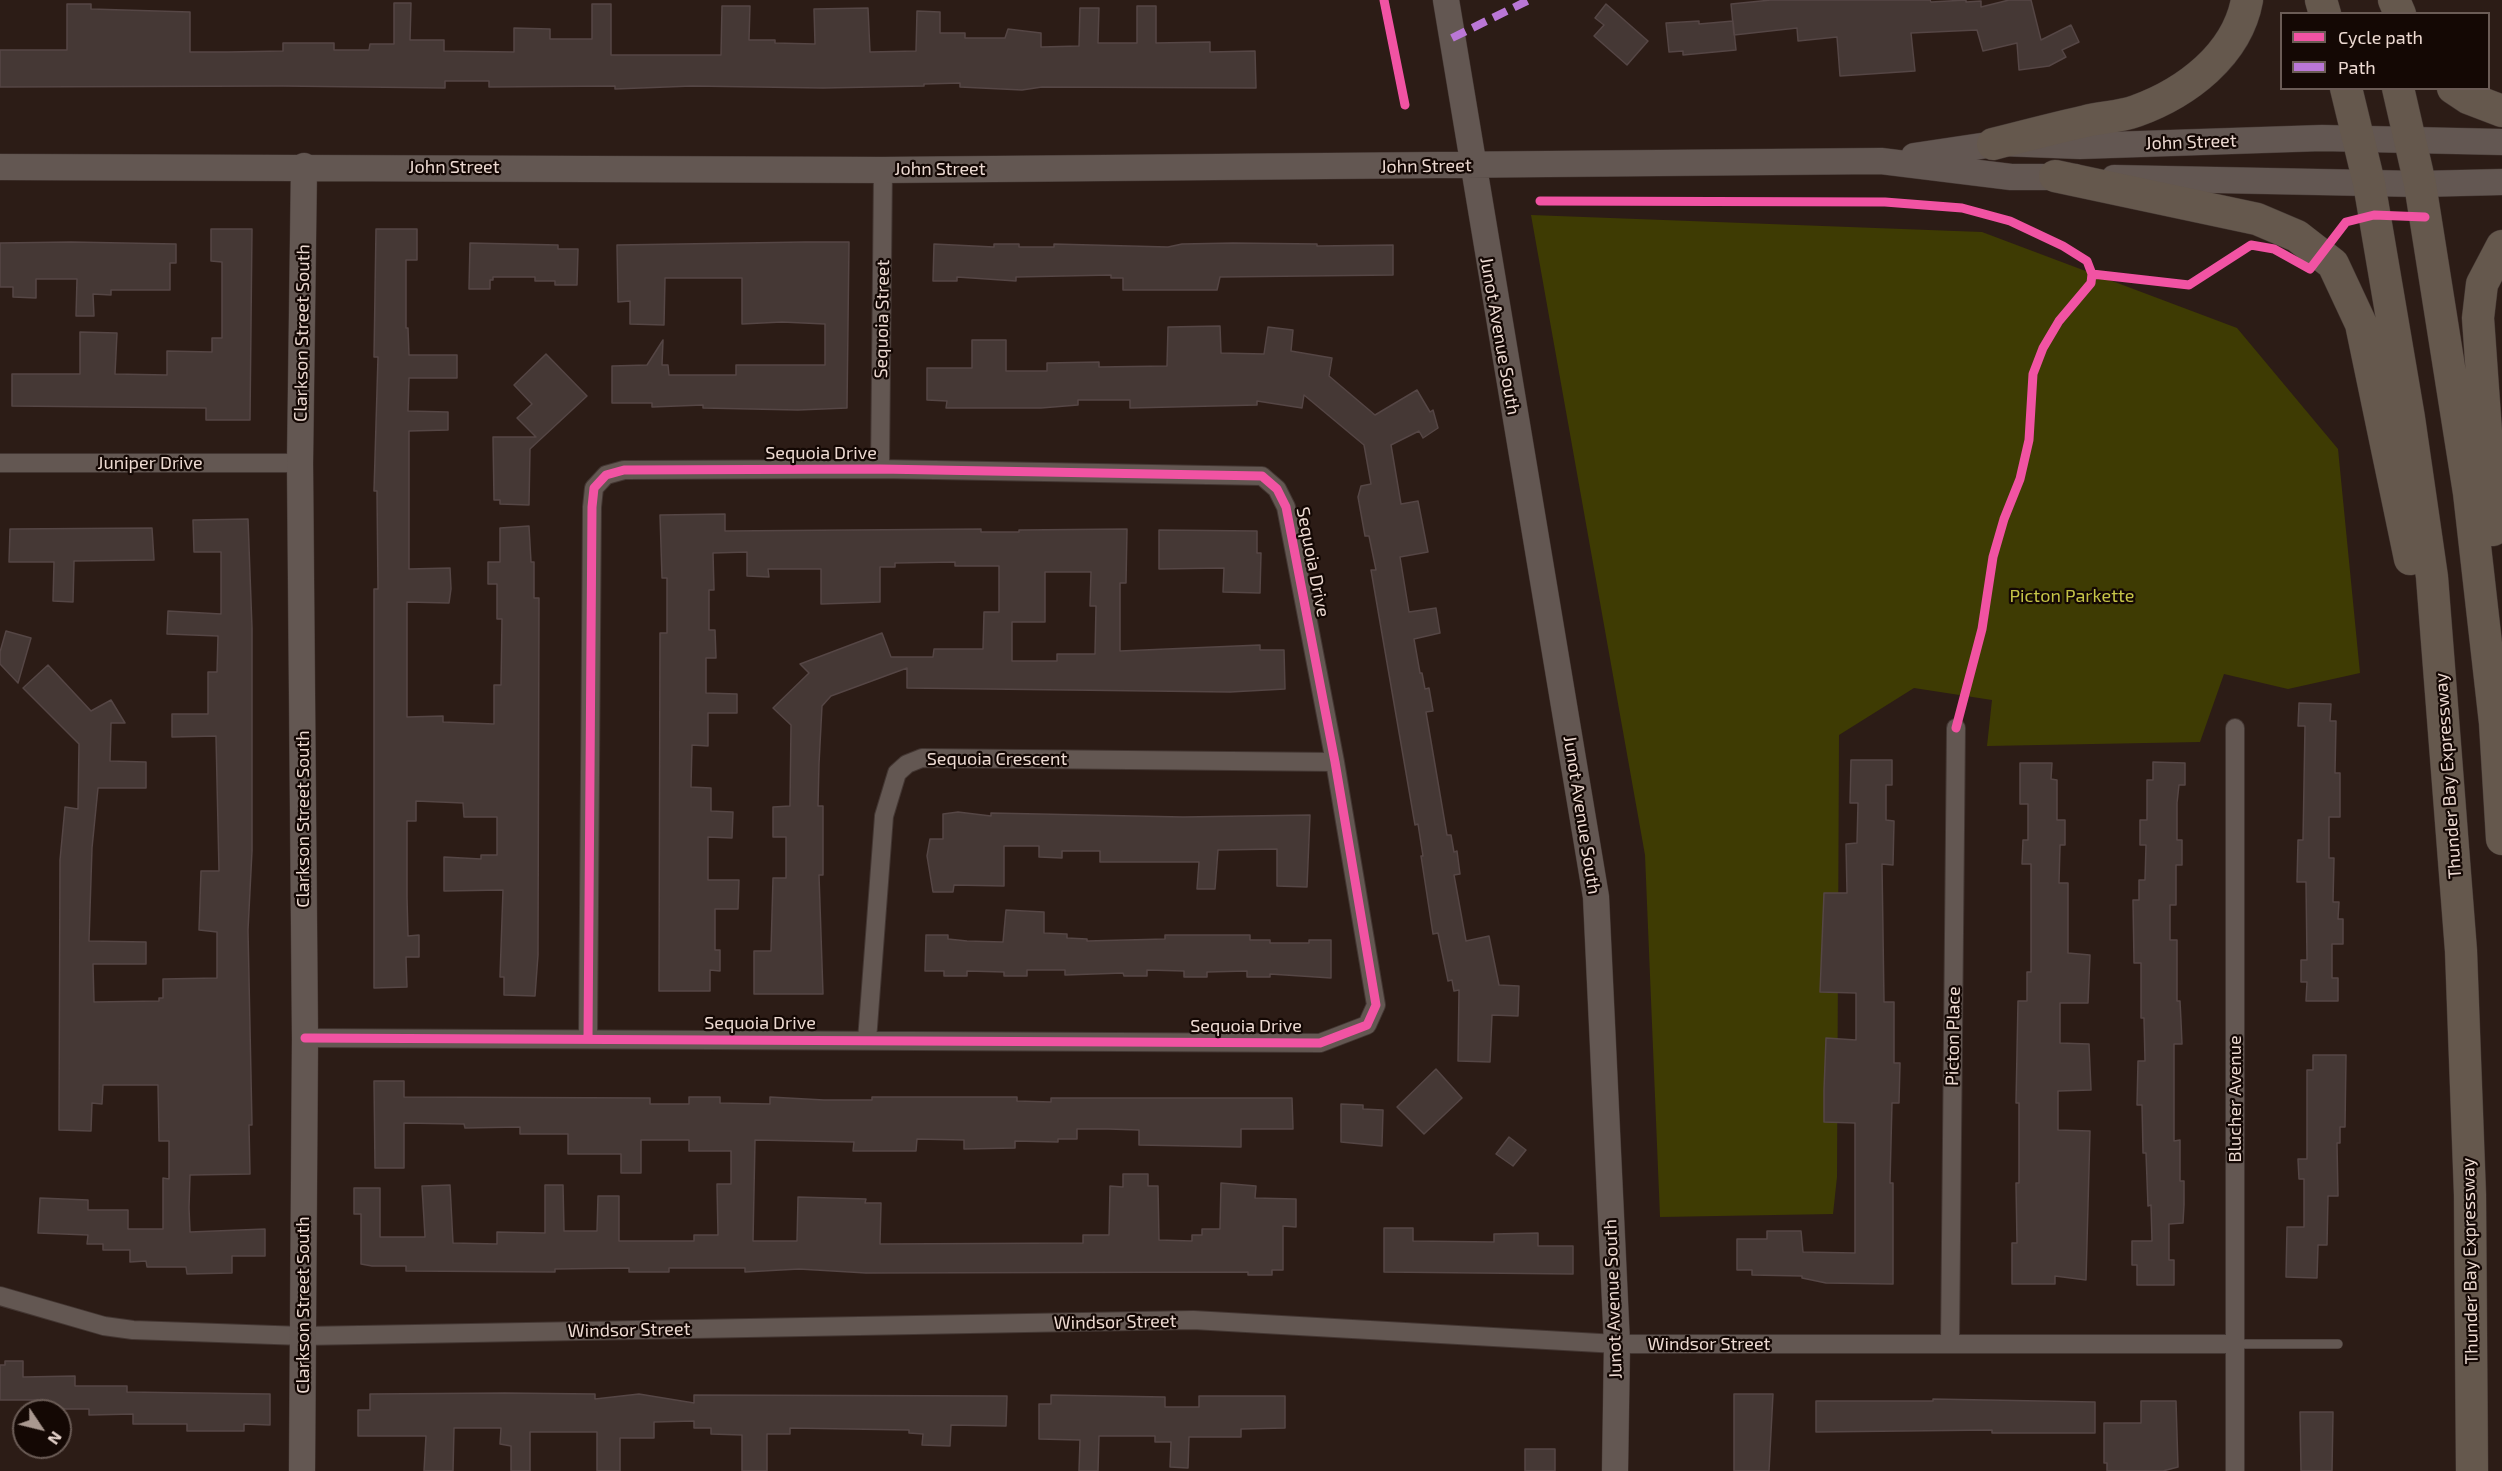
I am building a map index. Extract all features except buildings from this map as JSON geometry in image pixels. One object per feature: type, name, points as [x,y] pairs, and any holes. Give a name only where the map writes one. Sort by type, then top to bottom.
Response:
[{"type":"highway","points":[[1993,144],[2089,120],[2134,112],[2177,93],[2204,74],[2228,44],[2245,12],[2247,0]]},
{"type":"highway","name":"Thunder Bay Expressway","points":[[2346,90],[2369,183],[2409,418],[2432,577],[2461,951],[2470,1195],[2472,1471]]},
{"type":"highway","points":[[2399,90],[2420,184],[2469,493],[2495,723]]},
{"type":"highway","points":[[2456,90],[2468,98],[2502,111]]},
{"type":"highway","points":[[2055,176],[2257,219],[2297,236],[2333,264],[2361,324],[2403,529],[2442,692]]},
{"type":"highway","points":[[2502,246],[2482,284],[2478,318],[2492,509],[2495,723],[2502,839]]},
{"type":"main road","name":"Junot Avenue South","points":[[1446,0],[1596,897],[1617,1344],[1615,1471]]},
{"type":"main road","name":"John Street","points":[[1881,161],[1993,144],[2079,146],[2322,138],[2502,142]]},
{"type":"main road","name":"John Street","points":[[0,167],[304,166],[883,170],[1881,161],[2011,177],[2420,184],[2502,182]]},
{"type":"main road","name":"Clarkson Street South","points":[[302,1471],[305,1038],[300,463],[304,166]]},
{"type":"street","name":"Sequoia Street","points":[[880,469],[883,170]]},
{"type":"street","name":"Juniper Drive","points":[[0,463],[300,463]]},
{"type":"street","name":"Sequoia Drive","points":[[305,1038],[1320,1043],[1367,1025],[1376,1005],[1335,762],[1286,507],[1277,489],[1262,476],[880,469],[624,470],[606,476],[594,488],[588,1039]]},
{"type":"street","name":"Picton Place","points":[[1950,1344],[1956,728]]},
{"type":"street","name":"Blucher Avenue","points":[[2235,728],[2235,1471]]},
{"type":"street","name":"Sequoia Crescent","points":[[867,1040],[884,816],[897,773],[907,764],[922,758],[1335,762]]},
{"type":"street","name":"Windsor Street","points":[[0,1296],[104,1326],[189,1333],[303,1336],[1193,1320],[1617,1344],[2235,1344]]},
{"type":"lane","points":[[2235,1344],[2338,1344]]},
{"type":"green space","name":"Picton Parkette","points":[[1531,215],[1982,232],[2237,328],[2338,449],[2360,673],[2288,689],[2224,674],[2200,742],[1987,746],[1992,700],[1914,688],[1839,735],[1837,1177],[1833,1214],[1660,1217],[1645,855]]},
{"type":"marked path","points":[[1452,38],[1529,0]]},
{"type":"cycle path","points":[[1384,0],[1405,105]]},
{"type":"cycle path","points":[[1540,201],[1885,202],[1962,208],[2010,221],[2063,246],[2087,261],[2092,274],[2091,283],[2059,321],[2043,348],[2033,374],[2029,440],[2020,479],[2004,519],[1993,557],[1982,629],[1956,728]]},
{"type":"cycle path","points":[[2092,274],[2189,285],[2251,245],[2274,249],[2310,269],[2346,222],[2374,215],[2425,217]]},
{"type":"cycle path","points":[[305,1038],[1320,1043],[1367,1025],[1376,1005],[1335,762],[1286,507],[1277,489],[1262,476],[880,469],[624,470],[606,475],[594,488],[592,507],[588,1039]]}]
